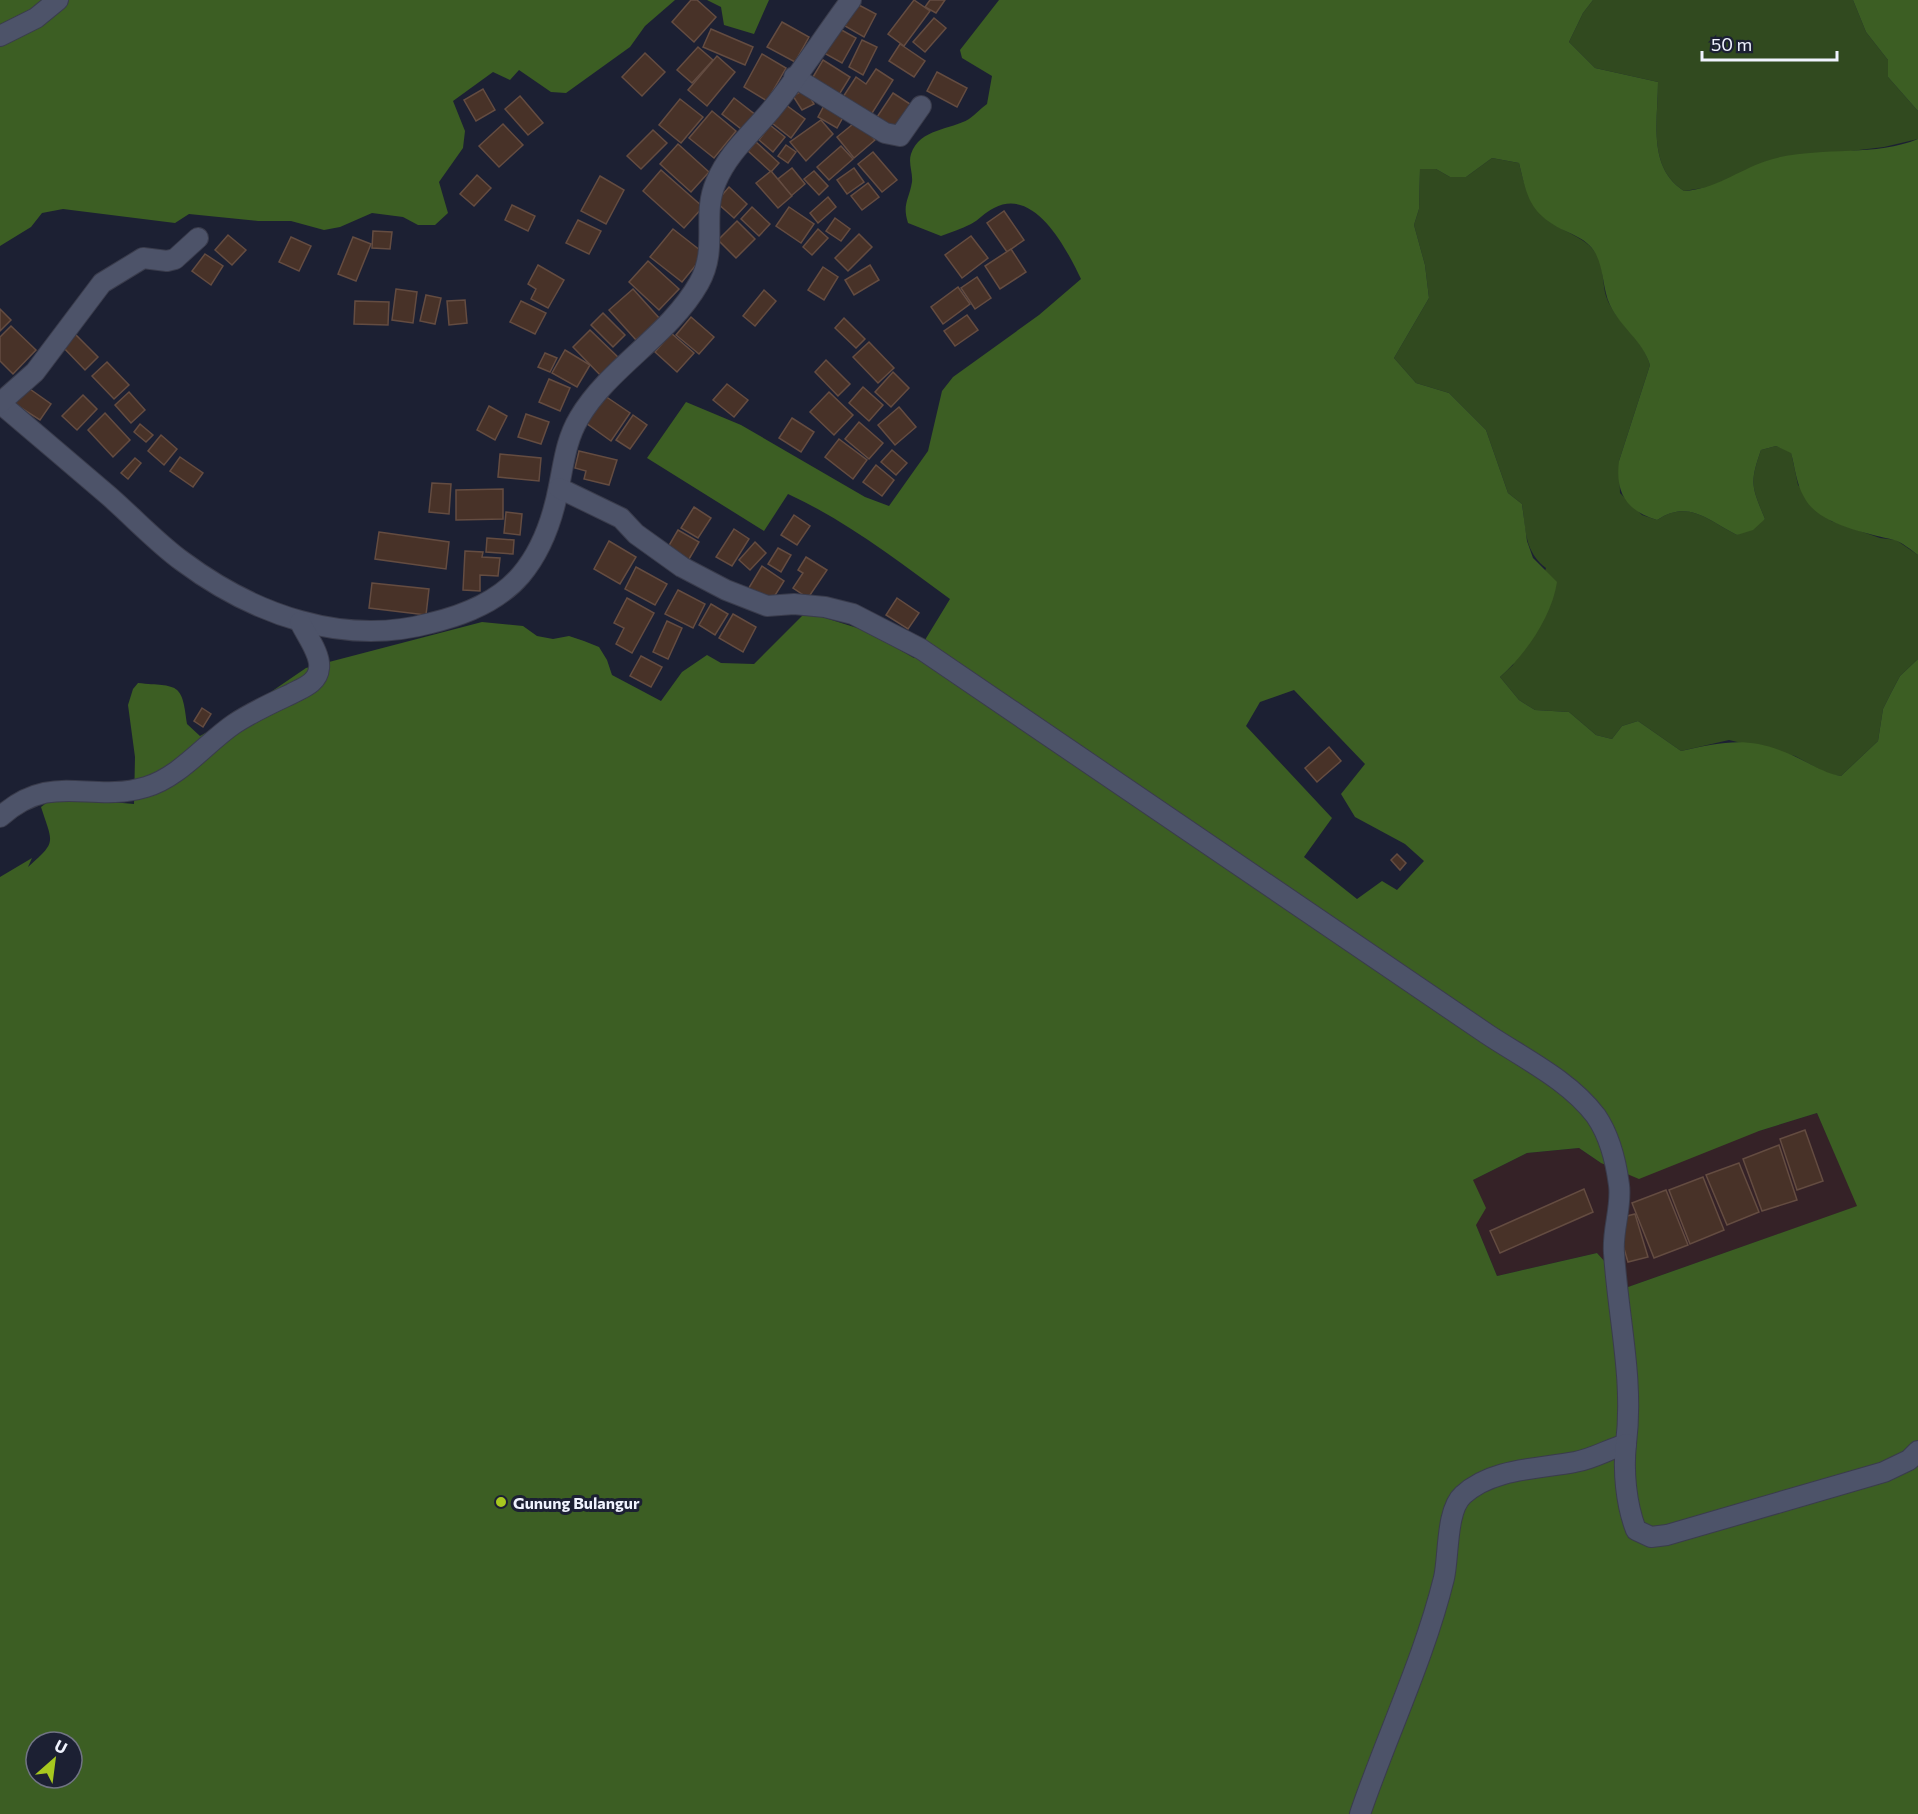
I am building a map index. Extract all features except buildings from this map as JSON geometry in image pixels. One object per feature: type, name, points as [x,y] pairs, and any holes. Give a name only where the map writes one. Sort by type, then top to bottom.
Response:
[{"type":"street","points":[[0,36],[36,18],[58,0]]},
{"type":"street","points":[[198,238],[175,259],[167,261],[143,258],[102,283],[35,372],[0,403],[181,560],[216,584],[265,611],[332,629],[413,628],[477,609],[495,599],[520,577],[540,550],[559,488],[570,434],[589,403],[656,336],[684,305],[699,283],[709,258],[711,241],[708,209],[716,182],[734,150],[774,107],[851,0]]},
{"type":"street","points":[[794,77],[885,133],[900,136],[921,106]]},
{"type":"street","points":[[559,488],[621,519],[636,534],[682,567],[726,590],[767,606],[804,605],[853,614],[921,649],[1486,1034],[1552,1075],[1585,1104],[1605,1131],[1620,1187],[1613,1232],[1630,1411],[1624,1464],[1632,1519],[1636,1530],[1651,1537],[1681,1531],[1698,1523],[1898,1467],[1918,1451]]},
{"type":"street","points":[[0,817],[23,800],[51,790],[130,791],[148,787],[166,778],[235,723],[313,682],[319,668],[317,658],[300,622]]},
{"type":"street","points":[[1360,1814],[1430,1631],[1447,1565],[1451,1521],[1461,1497],[1488,1479],[1535,1466],[1577,1462],[1626,1444]]},
{"type":"shaded area","points":[[1817,1113],[1858,1206],[1628,1287],[1597,1253],[1497,1276],[1476,1225],[1473,1180],[1527,1153],[1579,1148],[1601,1163],[1759,1131]]},
{"type":"green space","points":[[0,0],[675,0],[645,26],[630,47],[566,93],[551,92],[519,70],[510,80],[493,72],[453,101],[465,131],[463,148],[439,182],[448,213],[435,225],[418,225],[403,217],[372,213],[340,227],[324,230],[291,221],[258,221],[189,214],[175,223],[63,209],[42,213],[31,227],[0,246]]},
{"type":"green space","points":[[707,0],[769,0],[754,34],[724,25],[721,7]]},
{"type":"green space","points":[[999,0],[1593,0],[1583,13],[1569,42],[1595,68],[1658,82],[1656,127],[1660,156],[1664,170],[1684,191],[1706,187],[1755,165],[1784,156],[1882,148],[1918,139],[1918,555],[1897,541],[1857,531],[1820,515],[1811,507],[1801,492],[1791,453],[1776,446],[1761,450],[1757,461],[1754,485],[1765,519],[1753,530],[1737,535],[1707,518],[1688,512],[1678,511],[1657,520],[1630,506],[1621,491],[1619,461],[1650,365],[1647,356],[1610,305],[1598,258],[1594,251],[1583,240],[1550,223],[1536,209],[1527,194],[1519,163],[1492,158],[1466,177],[1450,177],[1436,169],[1420,169],[1419,209],[1414,225],[1425,265],[1429,298],[1394,358],[1416,383],[1449,393],[1486,430],[1508,493],[1522,504],[1527,541],[1533,558],[1557,582],[1544,621],[1528,646],[1500,677],[1519,700],[1535,710],[1569,712],[1596,735],[1612,739],[1622,726],[1638,721],[1681,751],[1738,742],[1765,745],[1828,773],[1841,776],[1878,741],[1883,709],[1900,676],[1918,659],[1918,1814],[0,1814],[0,877],[32,858],[28,867],[44,852],[50,841],[50,835],[41,807],[54,797],[134,804],[135,757],[128,705],[133,689],[138,683],[170,686],[176,689],[183,700],[187,724],[200,736],[237,715],[306,668],[482,622],[523,626],[537,636],[553,639],[569,636],[599,647],[612,675],[661,701],[682,672],[707,655],[721,663],[754,664],[806,612],[867,631],[914,658],[950,599],[831,516],[788,494],[764,531],[647,458],[686,402],[741,425],[865,497],[889,506],[928,451],[942,391],[953,377],[1039,315],[1081,279],[1048,224],[1036,213],[1023,206],[1009,204],[994,208],[971,224],[941,236],[908,223],[906,211],[912,182],[910,157],[915,145],[929,134],[962,123],[987,104],[992,76],[962,58],[960,50]],"holes":[[[1294,690],[1365,764],[1341,794],[1355,817],[1405,844],[1424,861],[1397,890],[1382,881],[1357,899],[1304,857],[1332,818],[1246,726],[1260,702]],[[1817,1113],[1857,1206],[1628,1287],[1597,1253],[1497,1276],[1476,1225],[1486,1208],[1473,1180],[1527,1153],[1579,1148],[1601,1163],[1639,1179],[1759,1131]]]},
{"type":"green space","points":[[1593,0],[1853,0],[1866,32],[1888,60],[1888,77],[1918,111],[1918,139],[1884,147],[1767,161],[1715,186],[1684,191],[1664,170],[1660,156],[1656,127],[1658,82],[1595,68],[1569,42],[1583,13]]},
{"type":"green space","points":[[1853,0],[1918,0],[1918,111],[1888,77],[1888,60],[1866,32]]},
{"type":"green space","points":[[1492,158],[1519,163],[1525,186],[1539,211],[1555,225],[1592,248],[1600,262],[1610,306],[1646,355],[1650,365],[1619,461],[1620,493],[1642,515],[1657,520],[1678,511],[1698,514],[1737,535],[1765,519],[1755,492],[1755,471],[1761,450],[1776,446],[1791,452],[1798,485],[1831,521],[1880,538],[1896,540],[1918,555],[1918,659],[1900,676],[1883,709],[1878,741],[1841,776],[1828,774],[1795,756],[1729,740],[1681,751],[1638,721],[1622,726],[1612,739],[1596,735],[1569,712],[1535,710],[1519,700],[1500,677],[1513,665],[1546,568],[1530,547],[1522,504],[1508,493],[1486,430],[1449,393],[1416,383],[1394,358],[1429,298],[1425,265],[1414,225],[1419,209],[1420,169],[1436,169],[1450,177],[1466,177]]},
{"type":"place","name":"Gunung Bulangur","points":[[501,1502]]}]
